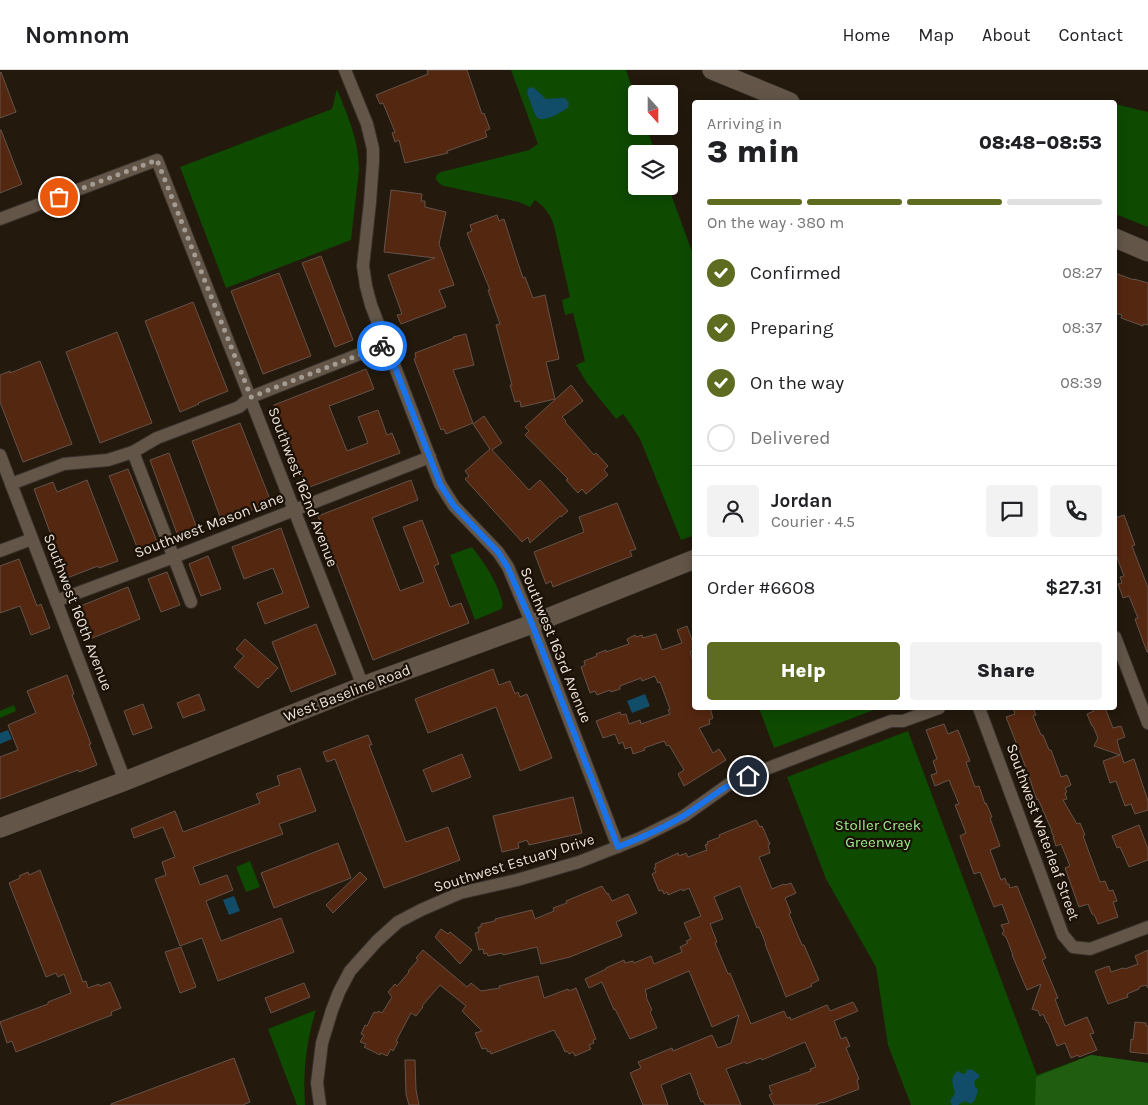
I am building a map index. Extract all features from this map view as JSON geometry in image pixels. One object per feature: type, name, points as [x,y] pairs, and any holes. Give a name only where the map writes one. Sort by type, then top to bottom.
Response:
[{"type":"street","name":"Southwest 163rd Avenue","points":[[345,70],[367,124],[373,149],[370,202],[363,266],[368,295],[440,484],[454,506],[498,552],[508,568],[532,624],[618,847]]},
{"type":"street","points":[[712,70],[785,100]]},
{"type":"street","name":"Southwest 162nd Avenue","points":[[0,219],[157,160],[363,686]]},
{"type":"street","points":[[1117,239],[1148,252]]},
{"type":"street","points":[[11,484],[64,464],[108,460],[133,452],[157,438],[239,406],[251,397],[386,344]]},
{"type":"street","points":[[133,452],[191,602]]},
{"type":"street","name":"Southwest 160th Avenue","points":[[0,455],[125,781]]},
{"type":"street","name":"Southwest Mason Lane","points":[[56,601],[430,457]]},
{"type":"street","points":[[0,551],[32,539]]},
{"type":"street","name":"West Baseline Road","points":[[0,828],[125,781],[363,686],[532,624],[692,561]]},
{"type":"street","points":[[1117,642],[1148,723]]},
{"type":"street","name":"Southwest Estuary Drive","points":[[320,1105],[317,1082],[322,1043],[339,992],[350,972],[377,941],[398,922],[460,893],[517,880],[579,862],[618,847],[684,816],[732,782],[891,721],[903,721],[933,710]]},
{"type":"street","name":"Southwest Waterleaf Street","points":[[980,710],[1063,935],[1073,947],[1090,949],[1148,927]]},
{"type":"green space","points":[[511,70],[626,70],[631,85],[628,85],[628,135],[649,135],[653,145],[628,145],[628,195],[671,195],[692,252],[692,536],[681,540],[640,439],[629,422],[623,414],[616,419],[587,383],[576,365],[585,361],[573,313],[565,315],[562,300],[570,297],[554,226],[547,211],[535,200],[530,207],[519,202],[444,186],[436,179],[437,175],[441,172],[529,150],[538,144]]},
{"type":"green space","points":[[337,89],[352,129],[359,159],[351,240],[226,288],[180,167],[332,109]]},
{"type":"green space","points":[[1117,104],[1148,112],[1148,227],[1117,215]]},
{"type":"green space","points":[[472,547],[491,574],[503,605],[501,609],[475,620],[450,555]]},
{"type":"green space","points":[[14,705],[16,711],[0,718],[0,711]]},
{"type":"green space","points":[[760,710],[874,710],[774,748]]},
{"type":"green space","name":"Stoller Creek Greenway","points":[[908,731],[1037,1075],[1091,1055],[1148,1063],[1148,1105],[911,1105],[888,1045],[876,967],[826,879],[787,777]]},
{"type":"green space","points":[[250,861],[260,887],[246,892],[236,867]]},
{"type":"green space","points":[[316,1010],[306,1057],[304,1080],[305,1105],[297,1105],[268,1029]]},
{"type":"green space","points":[[1091,1055],[1148,1063],[1148,1105],[1035,1105],[1036,1078],[1038,1076]]},
{"type":"water","points":[[530,87],[534,88],[546,99],[565,98],[569,103],[568,108],[552,117],[539,118],[536,116],[527,93]]},
{"type":"water","points":[[645,694],[650,706],[632,713],[627,701]]},
{"type":"water","points":[[8,730],[12,739],[0,744],[0,733]]},
{"type":"water","points":[[234,896],[240,911],[229,915],[223,900]]},
{"type":"water","points":[[967,1069],[973,1070],[979,1075],[974,1084],[978,1090],[975,1100],[971,1104],[965,1101],[958,1105],[952,1105],[950,1101],[955,1093],[952,1081],[953,1076],[958,1071],[966,1073]]},
{"type":"building","points":[[427,70],[467,70],[482,114],[484,113],[490,129],[485,131],[487,137],[447,151],[448,153],[405,163],[399,140],[395,142],[392,133],[395,132],[383,103],[380,104],[376,95],[428,74]]},
{"type":"building","points":[[0,73],[16,112],[0,118]]},
{"type":"building","points":[[0,130],[22,184],[0,193]]},
{"type":"building","points":[[391,190],[422,194],[421,201],[425,201],[425,207],[446,212],[439,244],[454,285],[439,290],[446,307],[401,324],[397,315],[402,314],[388,275],[435,258],[384,252]]},
{"type":"building","points":[[497,215],[499,221],[504,219],[523,278],[525,277],[533,298],[545,295],[559,359],[546,362],[555,399],[521,407],[520,401],[515,402],[510,385],[512,385],[496,325],[500,324],[488,290],[490,290],[467,233],[472,231],[470,225]]},
{"type":"building","points":[[321,256],[353,340],[335,347],[302,263]]},
{"type":"building","points":[[279,273],[311,356],[263,374],[231,291]]},
{"type":"building","points":[[1117,274],[1148,283],[1148,325],[1143,324],[1143,326],[1121,318],[1122,315],[1117,314]]},
{"type":"building","points":[[193,302],[228,391],[180,412],[145,321]]},
{"type":"building","points":[[117,332],[152,423],[100,443],[66,352]]},
{"type":"building","points":[[466,334],[474,365],[453,370],[473,423],[446,434],[444,429],[441,430],[414,359],[416,358],[415,353],[453,337]]},
{"type":"building","points":[[40,361],[72,444],[23,462],[0,402],[0,375]]},
{"type":"building","points":[[366,369],[374,389],[329,406],[347,451],[368,443],[358,417],[378,410],[387,435],[392,433],[400,453],[307,488],[274,405]]},
{"type":"building","points":[[571,385],[583,401],[562,417],[594,455],[596,453],[608,466],[604,470],[608,475],[586,494],[582,489],[578,493],[566,480],[568,479],[525,435],[529,431],[525,427]]},
{"type":"building","points":[[484,416],[502,443],[492,450],[529,490],[540,480],[568,511],[530,543],[528,537],[522,542],[465,479],[469,476],[465,471],[490,449],[473,424]]},
{"type":"building","points":[[240,423],[271,502],[222,522],[192,441]]},
{"type":"building","points":[[169,453],[198,531],[179,539],[150,460]]},
{"type":"building","points":[[128,469],[158,544],[139,552],[109,476]]},
{"type":"building","points":[[87,480],[118,561],[99,568],[98,566],[67,578],[34,489],[53,482],[57,492]]},
{"type":"building","points":[[411,480],[418,500],[372,518],[400,591],[424,582],[403,527],[422,520],[439,564],[434,566],[450,607],[461,603],[469,623],[373,660],[318,516]]},
{"type":"building","points":[[617,503],[636,549],[630,551],[632,556],[553,587],[551,581],[546,584],[534,552],[584,532],[579,517]]},
{"type":"building","points":[[1124,515],[1135,545],[1132,546],[1148,588],[1148,652],[1135,619],[1138,618],[1129,596],[1123,598],[1118,584],[1122,583],[1120,577],[1124,576],[1117,557],[1117,517]]},
{"type":"building","points":[[281,528],[309,607],[265,624],[257,603],[283,593],[273,568],[244,579],[232,547]]},
{"type":"building","points":[[208,556],[221,589],[201,596],[189,564]]},
{"type":"building","points":[[19,559],[37,606],[41,604],[50,628],[31,635],[20,606],[0,613],[0,566]]},
{"type":"building","points":[[167,572],[180,605],[161,612],[148,579]]},
{"type":"building","points":[[128,587],[140,619],[90,639],[78,607]]},
{"type":"building","points":[[316,624],[336,674],[291,692],[272,642]]},
{"type":"building","points":[[687,626],[692,640],[692,651],[690,652],[692,658],[692,710],[711,710],[713,718],[709,720],[710,724],[699,728],[713,753],[719,749],[726,760],[684,786],[678,774],[684,770],[669,745],[667,746],[664,741],[633,754],[631,747],[625,749],[623,742],[619,744],[615,734],[603,738],[596,721],[620,712],[621,715],[626,714],[629,724],[640,720],[641,724],[670,714],[660,682],[658,683],[655,676],[642,681],[641,678],[620,686],[620,689],[611,692],[610,690],[597,695],[595,691],[590,693],[581,667],[585,665],[584,661],[597,656],[596,654],[629,644],[627,639],[635,635],[636,637],[642,635],[643,638],[656,634],[662,650],[682,643],[677,630]]},
{"type":"building","points":[[245,639],[278,668],[258,688],[234,667],[244,656],[236,649]]},
{"type":"building","points":[[493,669],[499,685],[510,681],[515,694],[518,692],[520,697],[527,694],[552,758],[520,771],[496,707],[428,733],[415,699]]},
{"type":"building","points":[[67,675],[74,694],[72,695],[97,765],[79,772],[78,770],[0,799],[0,757],[18,750],[8,725],[36,713],[27,691]]},
{"type":"building","points":[[199,694],[205,710],[183,718],[177,703]]},
{"type":"building","points":[[143,704],[152,728],[133,735],[124,711]]},
{"type":"building","points":[[1014,710],[1034,710],[1036,715],[1033,716],[1041,735],[1043,735],[1049,750],[1051,750],[1061,777],[1067,775],[1071,785],[1065,788],[1067,799],[1063,800],[1077,824],[1080,823],[1100,882],[1105,881],[1109,891],[1113,890],[1117,901],[1113,902],[1118,917],[1098,924],[1088,904],[1079,907],[1065,868],[1070,866],[1061,844],[1056,846],[1052,831],[1037,800],[1006,717],[1015,714]]},
{"type":"building","points":[[1106,710],[1113,728],[1121,726],[1125,737],[1117,740],[1119,748],[1124,763],[1134,759],[1148,801],[1148,810],[1135,814],[1131,804],[1125,806],[1116,781],[1110,783],[1103,761],[1120,755],[1094,746],[1098,738],[1087,714]]},
{"type":"building","points":[[944,724],[948,734],[958,730],[970,761],[966,762],[972,779],[975,787],[979,786],[992,817],[990,818],[1000,846],[990,850],[1001,880],[1005,878],[1010,888],[1017,886],[1046,958],[1042,960],[1058,998],[1055,999],[1065,1026],[1087,1017],[1094,1033],[1090,1034],[1097,1050],[1071,1058],[1065,1043],[1057,1046],[1043,1014],[1040,1016],[1038,1011],[1032,1009],[1041,984],[1027,990],[1006,937],[1002,934],[1004,931],[1001,925],[1009,923],[1002,904],[994,907],[980,872],[974,874],[960,836],[966,833],[955,805],[959,804],[949,780],[935,786],[931,775],[937,773],[933,761],[937,759],[926,730]]},
{"type":"building","points":[[368,735],[372,745],[369,745],[406,842],[448,827],[460,860],[384,888],[335,759],[327,762],[323,752]]},
{"type":"building","points":[[462,754],[471,777],[432,792],[423,770]]},
{"type":"building","points":[[300,768],[316,811],[279,824],[283,834],[193,867],[200,885],[227,875],[233,890],[206,901],[221,941],[281,918],[294,952],[218,981],[202,938],[180,946],[155,879],[166,875],[162,862],[175,857],[163,827],[134,838],[131,829],[175,811],[183,832],[260,803],[256,794],[280,785],[277,776]]},
{"type":"building","points":[[573,797],[582,833],[529,845],[527,840],[518,843],[519,848],[502,852],[493,816]]},
{"type":"building","points":[[756,820],[760,827],[762,826],[770,844],[768,845],[770,853],[759,857],[772,889],[791,883],[796,893],[785,898],[791,913],[789,914],[819,980],[811,984],[812,986],[786,997],[759,927],[757,928],[740,886],[714,897],[723,919],[710,924],[717,942],[715,943],[728,974],[730,973],[751,1024],[784,1011],[787,1018],[790,1017],[791,1020],[827,1005],[830,1011],[853,1002],[858,1011],[834,1021],[841,1039],[846,1037],[850,1046],[846,1048],[859,1079],[857,1080],[859,1089],[815,1105],[774,1105],[769,1095],[772,1094],[769,1086],[811,1071],[810,1069],[816,1067],[805,1042],[762,1060],[761,1058],[746,1064],[745,1062],[726,1069],[741,1105],[705,1105],[703,1101],[701,1102],[690,1073],[661,1085],[668,1105],[643,1105],[630,1073],[641,1068],[638,1062],[672,1048],[673,1051],[712,1035],[718,1048],[731,1043],[739,1015],[712,1027],[689,971],[645,990],[652,1010],[650,1012],[657,1028],[630,1039],[614,1010],[602,982],[589,988],[585,979],[624,960],[625,963],[633,961],[634,963],[651,956],[654,964],[682,952],[680,947],[691,939],[684,923],[701,916],[689,888],[668,895],[667,892],[664,894],[662,890],[659,891],[652,874],[656,872],[655,864],[678,853],[679,856],[686,853],[688,857],[707,850],[705,845],[708,844],[707,842]]},
{"type":"building","points":[[1139,825],[1148,849],[1148,860],[1129,867],[1120,847],[1117,848],[1112,836]]},
{"type":"building","points":[[338,843],[351,878],[274,908],[261,873]]},
{"type":"building","points":[[40,870],[83,982],[86,981],[88,988],[110,982],[121,1008],[111,1012],[112,1015],[16,1052],[12,1041],[7,1043],[0,1022],[71,993],[64,974],[58,977],[56,973],[46,977],[9,883],[28,872],[29,875]]},
{"type":"building","points":[[360,872],[367,879],[333,913],[326,905]]},
{"type":"building","points":[[602,886],[612,901],[628,894],[637,913],[616,922],[622,936],[570,957],[541,964],[537,947],[503,955],[502,953],[488,956],[487,953],[484,954],[483,949],[479,950],[475,933],[479,932],[478,927],[481,927],[481,924],[532,910],[535,919],[554,911],[553,908],[567,903],[566,901]]},
{"type":"building","points":[[441,929],[448,934],[450,932],[472,950],[460,964],[435,937]]},
{"type":"building","points":[[181,947],[196,987],[180,993],[165,952]]},
{"type":"building","points":[[423,950],[467,987],[471,983],[481,991],[500,988],[499,986],[538,976],[544,998],[576,988],[596,1039],[593,1040],[594,1043],[589,1045],[591,1049],[575,1056],[573,1052],[569,1054],[567,1051],[565,1052],[554,1030],[491,1054],[486,1048],[482,1049],[475,1033],[482,1031],[462,1011],[466,1006],[440,985],[416,1016],[411,1013],[396,1041],[398,1042],[393,1051],[391,1049],[387,1056],[381,1053],[380,1055],[364,1047],[366,1044],[360,1042],[364,1035],[361,1034],[365,1025],[367,1026],[374,1012],[382,1013],[392,997],[388,992],[395,984],[397,986],[409,972],[418,960],[416,958]]},
{"type":"building","points":[[1148,950],[1148,988],[1146,985],[1139,987],[1139,989],[1127,994],[1128,997],[1108,1004],[1095,971],[1109,966],[1111,972],[1138,964],[1135,956]]},
{"type":"building","points":[[304,983],[310,997],[271,1013],[265,998]]},
{"type":"building","points":[[1135,1022],[1146,1023],[1146,1026],[1148,1026],[1148,1054],[1130,1052]]},
{"type":"building","points":[[234,1058],[250,1102],[243,1105],[111,1105],[111,1104]]},
{"type":"building","points":[[405,1060],[415,1060],[416,1090],[419,1105],[409,1105],[406,1094]]},
{"type":"way so far","points":[[59,197],[157,160],[251,397],[382,346]]},
{"type":"route","points":[[382,346],[386,344],[440,484],[454,506],[498,552],[508,568],[532,624],[618,847],[684,816],[732,782],[748,776]]}]
